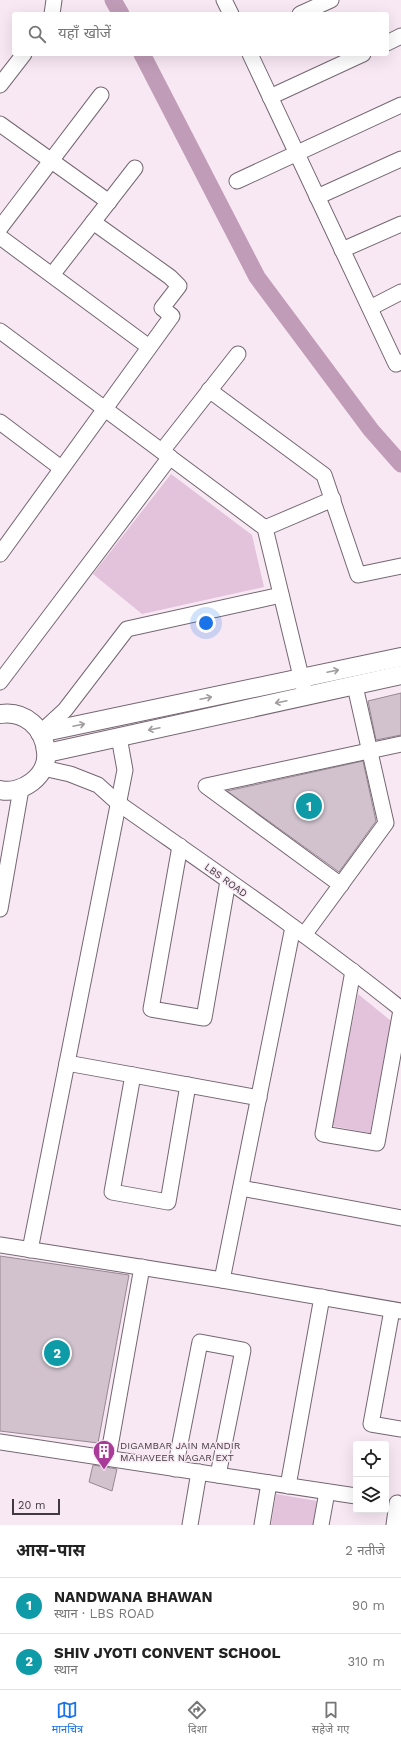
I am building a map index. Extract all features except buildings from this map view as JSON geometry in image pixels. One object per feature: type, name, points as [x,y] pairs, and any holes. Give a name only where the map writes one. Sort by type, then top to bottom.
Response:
[{"type":"street","points":[[52,12],[54,0]]},
{"type":"street","points":[[224,0],[230,12]]},
{"type":"street","points":[[304,12],[331,0]]},
{"type":"street","points":[[389,42],[401,36]]},
{"type":"street","points":[[0,85],[22,56]]},
{"type":"street","points":[[251,56],[342,250],[399,363]]},
{"type":"street","points":[[270,97],[359,56]]},
{"type":"street","points":[[0,228],[101,95]]},
{"type":"street","points":[[237,181],[401,105]]},
{"type":"street","points":[[0,124],[109,202]]},
{"type":"street","points":[[317,197],[401,159]]},
{"type":"street","points":[[52,275],[135,168]]},
{"type":"street","points":[[0,554],[104,408],[172,316],[162,308],[179,286],[170,277],[93,222]]},
{"type":"street","points":[[342,250],[401,224]]},
{"type":"street","points":[[0,237],[149,348]]},
{"type":"street","points":[[370,308],[401,292]]},
{"type":"street","points":[[0,331],[265,528],[300,678],[306,696]]},
{"type":"street","points":[[0,682],[166,454],[209,390],[238,354]]},
{"type":"street","points":[[209,390],[324,475],[358,576],[401,566]]},
{"type":"street","points":[[1,425],[61,468]]},
{"type":"street","points":[[265,528],[333,499]]},
{"type":"street","points":[[40,732],[65,710],[127,629],[281,594]]},
{"type":"street","points":[[40,732],[401,657]]},
{"type":"street","points":[[45,761],[119,737],[401,676]]},
{"type":"street","points":[[222,1280],[259,1098],[298,931],[341,885],[386,823],[354,686]]},
{"type":"street","points":[[0,714],[8,713],[23,716],[36,725],[40,732],[45,761],[34,781],[21,789],[6,792],[0,790]]},
{"type":"street","points":[[30,1250],[125,770],[119,737]]},
{"type":"street","points":[[341,885],[206,786],[370,752],[401,744]]},
{"type":"street","name":"LBS ROAD","points":[[45,761],[70,774],[98,785],[118,803],[353,971],[401,1009]]},
{"type":"street","points":[[0,909],[21,789]]},
{"type":"street","points":[[180,846],[151,1009],[204,1018],[228,881]]},
{"type":"street","points":[[353,971],[323,1134],[376,1143],[401,1009]]},
{"type":"street","points":[[67,1063],[259,1098]]},
{"type":"street","points":[[133,1075],[112,1192],[168,1202],[188,1085]]},
{"type":"street","points":[[241,1188],[401,1218]]},
{"type":"street","points":[[0,1245],[222,1280],[396,1311],[371,1424],[401,1430]]},
{"type":"street","points":[[108,1458],[142,1267]]},
{"type":"street","points":[[288,1486],[322,1297]]},
{"type":"street","points":[[175,1469],[200,1342],[243,1350],[218,1475]]},
{"type":"street","points":[[0,1442],[353,1496]]},
{"type":"street","points":[[190,1525],[199,1472]]},
{"type":"street","points":[[262,1525],[269,1483]]},
{"type":"street","points":[[321,1525],[327,1492]]},
{"type":"street","points":[[394,1525],[395,1502]]},
{"type":"shaded area","points":[[171,474],[252,535],[264,587],[142,614],[93,574]]},
{"type":"shaded area","points":[[358,994],[391,1021],[370,1133],[332,1126]]},
{"type":"shaded area","points":[[276,1494],[317,1501],[313,1525],[271,1525]]},
{"type":"waterway","points":[[113,0],[120,12]]},
{"type":"waterway","points":[[143,56],[257,277],[371,430],[401,464]]},
{"type":"place","name":"NANDWANA BHAWAN","points":[[309,806]]},
{"type":"place","name":"SHIV JYOTI CONVENT SCHOOL","points":[[57,1353]]},
{"type":"place","name":"DIGAMBAR JAIN MANDIR MAHAVEER NAGAR EXT","points":[[104,1470]]}]
